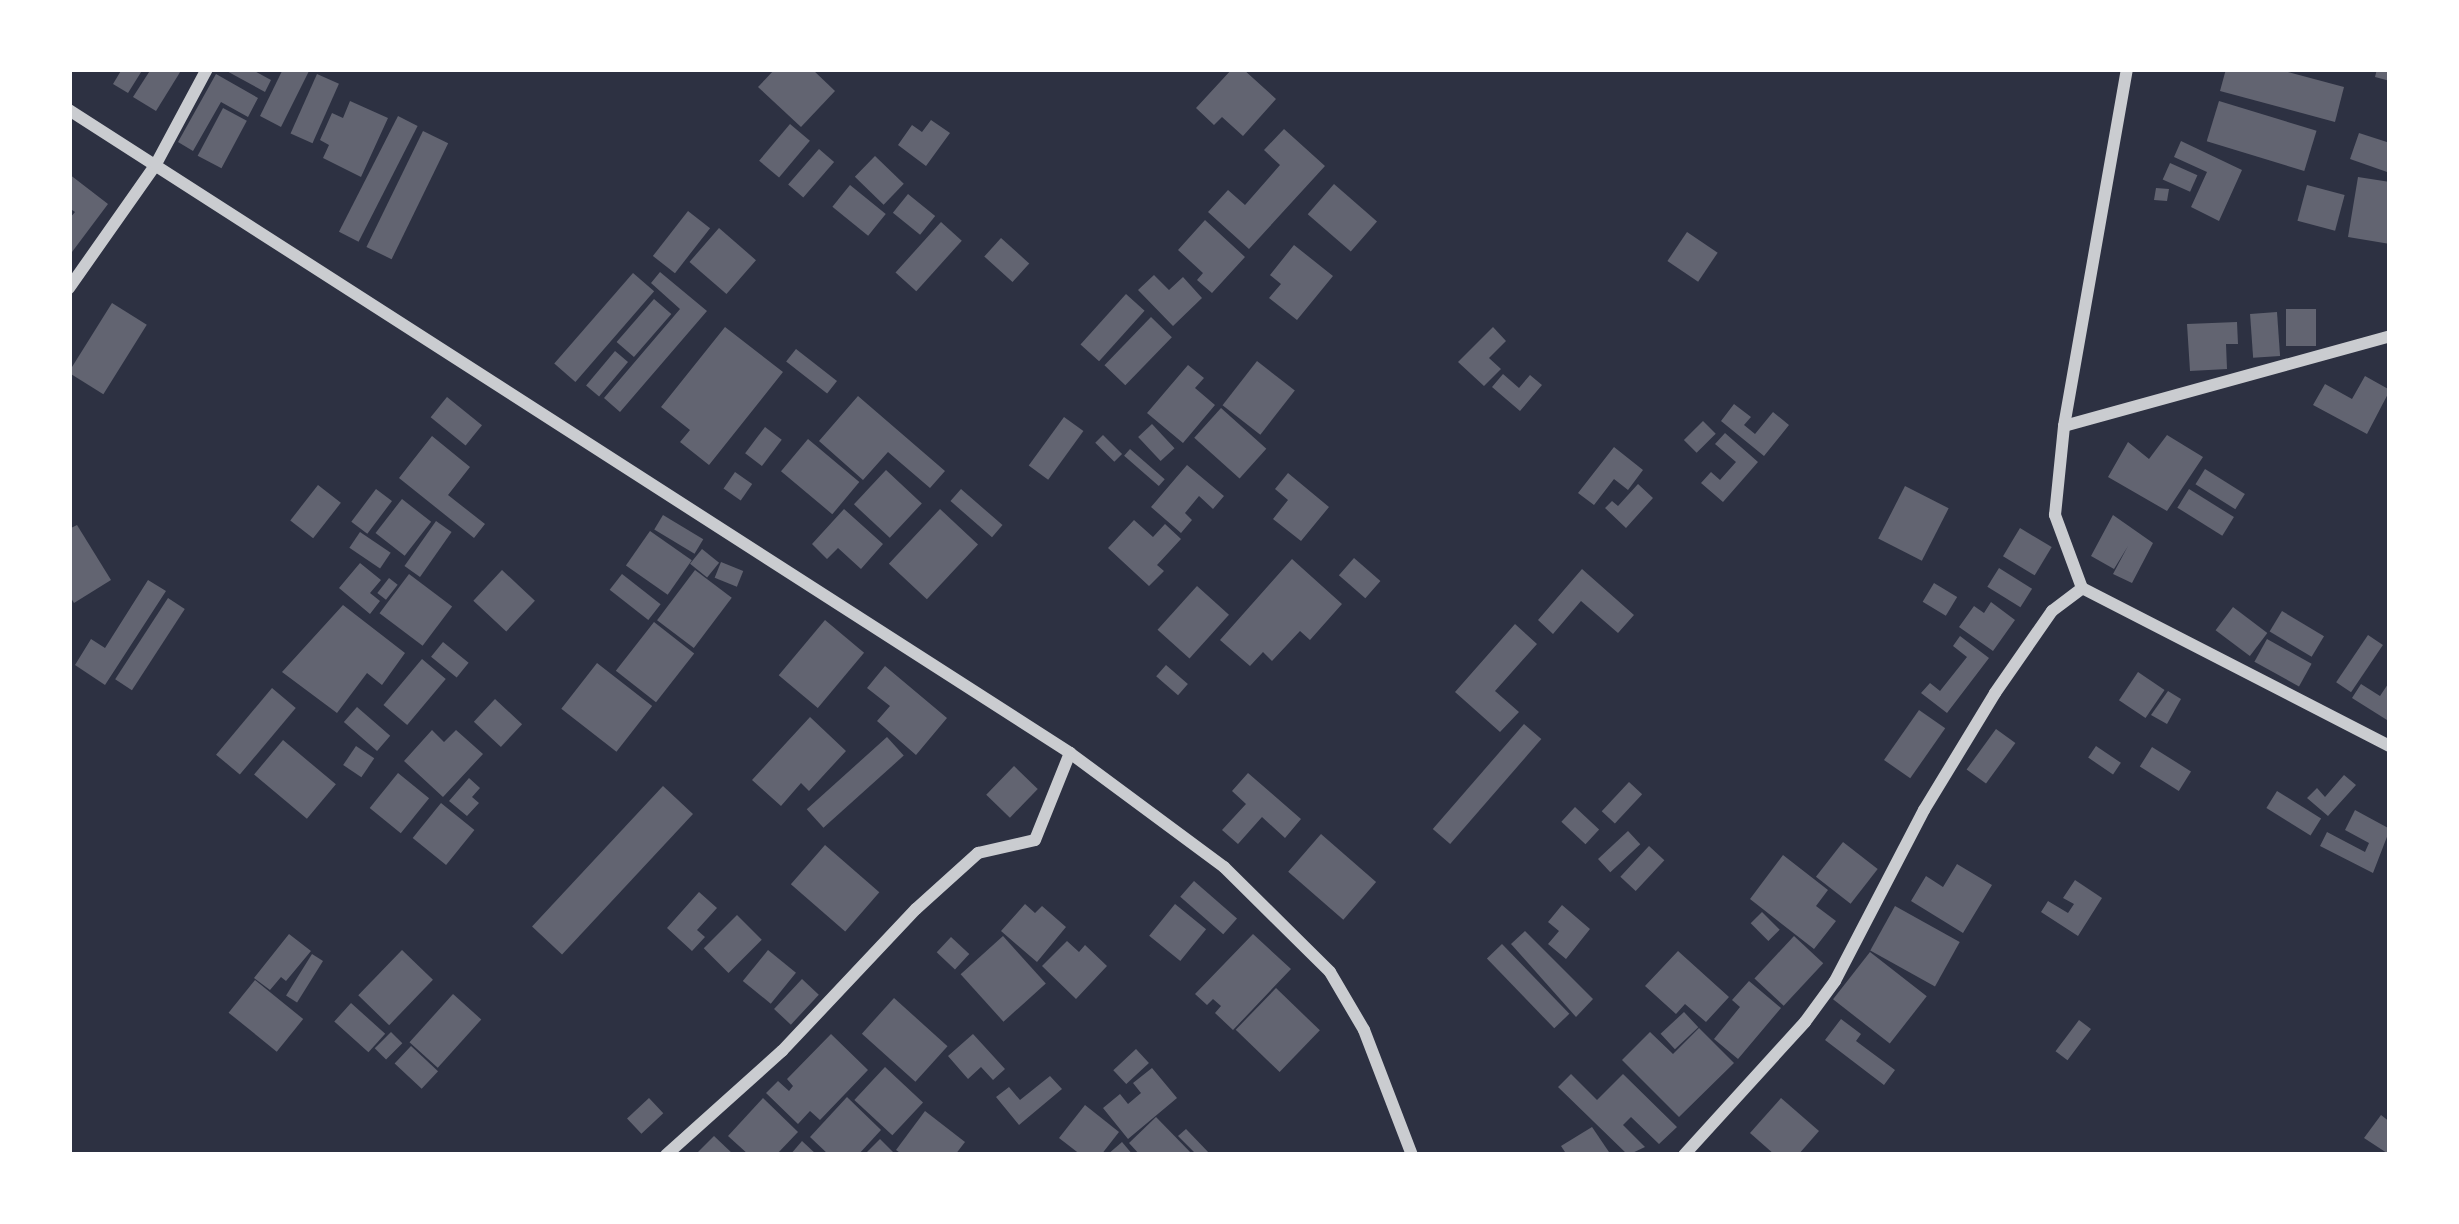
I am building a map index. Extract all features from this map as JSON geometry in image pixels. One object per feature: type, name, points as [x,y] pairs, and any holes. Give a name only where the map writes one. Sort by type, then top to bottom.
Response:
[{"type":"street","points":[[69,288],[156,164],[207,69]]},
{"type":"street","points":[[2127,69],[2064,426],[2055,515],[2082,588],[2390,746]]},
{"type":"street","points":[[69,110],[1070,753],[1224,867],[1330,972],[1364,1030],[1412,1155]]},
{"type":"street","points":[[2064,426],[2390,336]]},
{"type":"street","points":[[1684,1155],[1805,1022],[1834,981],[1924,810],[1995,694],[2052,611],[2082,588]]},
{"type":"street","points":[[666,1155],[782,1051],[916,909],[978,853],[1035,841],[1070,753]]},
{"type":"building","points":[[122,69],[143,69],[128,93],[113,84]]},
{"type":"building","points":[[151,69],[182,69],[156,111],[133,97]]},
{"type":"building","points":[[223,69],[251,69],[271,80],[265,92]]},
{"type":"building","points":[[283,69],[309,71],[281,127],[260,116]]},
{"type":"building","points":[[775,69],[812,69],[835,91],[801,127],[758,87]]},
{"type":"building","points":[[1232,69],[1243,69],[1276,99],[1243,136],[1222,117],[1214,125],[1196,108]]},
{"type":"building","points":[[2226,69],[2277,69],[2344,87],[2335,122],[2220,91]]},
{"type":"building","points":[[2377,69],[2390,69],[2390,81],[2375,77]]},
{"type":"building","points":[[216,74],[258,98],[248,117],[221,102],[193,151],[178,142]]},
{"type":"building","points":[[317,74],[339,84],[312,143],[291,133]]},
{"type":"building","points":[[350,101],[388,118],[361,177],[323,158],[329,145],[320,140],[332,113],[343,118]]},
{"type":"building","points":[[2219,101],[2317,131],[2304,171],[2207,141]]},
{"type":"building","points":[[223,108],[247,121],[221,168],[198,156]]},
{"type":"building","points":[[398,116],[418,126],[359,242],[339,232]]},
{"type":"building","points":[[931,120],[950,133],[926,166],[898,145],[912,125],[922,132]]},
{"type":"building","points":[[790,124],[810,141],[779,177],[759,161]]},
{"type":"building","points":[[1284,129],[1325,166],[1249,249],[1208,212],[1228,190],[1245,205],[1280,165],[1264,150]]},
{"type":"building","points":[[423,131],[448,143],[392,259],[366,247]]},
{"type":"building","points":[[2359,133],[2390,143],[2390,173],[2350,159]]},
{"type":"building","points":[[2181,141],[2242,170],[2219,221],[2191,207],[2207,172],[2174,157]]},
{"type":"building","points":[[819,149],[834,162],[803,198],[788,184]]},
{"type":"building","points":[[875,156],[904,184],[884,205],[855,177]]},
{"type":"building","points":[[2170,163],[2197,175],[2190,192],[2163,179]]},
{"type":"building","points":[[69,174],[108,204],[69,256],[69,219],[75,212],[69,208]]},
{"type":"building","points":[[2358,177],[2390,182],[2390,244],[2348,237]]},
{"type":"building","points":[[1334,184],[1377,221],[1351,252],[1308,214]]},
{"type":"building","points":[[850,185],[886,214],[868,236],[832,207]]},
{"type":"building","points":[[2307,185],[2345,195],[2335,231],[2297,221]]},
{"type":"building","points":[[2156,188],[2169,189],[2167,201],[2154,200]]},
{"type":"building","points":[[908,194],[935,216],[920,235],[893,213]]},
{"type":"building","points":[[688,211],[710,228],[675,273],[653,256]]},
{"type":"building","points":[[1205,220],[1245,257],[1212,293],[1197,280],[1203,273],[1178,250]]},
{"type":"building","points":[[941,222],[962,241],[916,291],[895,273]]},
{"type":"building","points":[[719,228],[756,260],[726,294],[689,262]]},
{"type":"building","points":[[1687,232],[1718,253],[1698,282],[1667,261]]},
{"type":"building","points":[[1001,238],[1029,263],[1013,282],[984,257]]},
{"type":"building","points":[[1294,245],[1333,276],[1297,320],[1269,298],[1281,284],[1270,275]]},
{"type":"building","points":[[660,272],[707,311],[620,412],[604,398],[680,309],[651,283]]},
{"type":"building","points":[[633,273],[654,291],[575,382],[554,364]]},
{"type":"building","points":[[1154,275],[1169,290],[1183,277],[1202,298],[1173,326],[1138,290]]},
{"type":"building","points":[[1126,294],[1145,311],[1099,361],[1080,345]]},
{"type":"building","points":[[654,299],[671,314],[634,357],[617,342]]},
{"type":"building","points":[[112,303],[147,325],[103,394],[69,372]]},
{"type":"building","points":[[2286,309],[2316,309],[2316,346],[2286,346]]},
{"type":"building","points":[[2277,312],[2280,356],[2253,358],[2250,314]]},
{"type":"building","points":[[1151,317],[1172,337],[1125,385],[1104,365]]},
{"type":"building","points":[[2237,322],[2238,344],[2226,344],[2227,369],[2190,371],[2187,324]]},
{"type":"building","points":[[725,327],[783,372],[709,465],[680,442],[690,430],[661,407]]},
{"type":"building","points":[[1493,327],[1506,341],[1489,358],[1501,369],[1484,386],[1458,362]]},
{"type":"building","points":[[796,349],[837,381],[827,394],[786,362]]},
{"type":"building","points":[[615,351],[628,362],[599,396],[586,385]]},
{"type":"building","points":[[1257,361],[1295,391],[1260,435],[1223,405]]},
{"type":"building","points":[[1188,365],[1204,378],[1195,388],[1215,405],[1183,443],[1147,413]]},
{"type":"building","points":[[1503,374],[1519,388],[1530,375],[1542,385],[1520,411],[1492,387]]},
{"type":"building","points":[[2365,376],[2390,390],[2367,434],[2313,405],[2325,384],[2352,399]]},
{"type":"building","points":[[858,396],[945,471],[930,488],[888,452],[863,480],[819,441]]},
{"type":"building","points":[[447,397],[482,425],[466,446],[431,417]]},
{"type":"building","points":[[1734,404],[1751,417],[1744,425],[1755,434],[1773,412],[1789,425],[1764,456],[1721,421]]},
{"type":"building","points":[[1221,408],[1266,449],[1240,479],[1194,438]]},
{"type":"building","points":[[1064,417],[1083,431],[1048,480],[1029,466]]},
{"type":"building","points":[[1703,421],[1716,434],[1697,453],[1684,440]]},
{"type":"building","points":[[1152,424],[1175,448],[1161,461],[1138,437]]},
{"type":"building","points":[[765,427],[782,440],[762,466],[745,453]]},
{"type":"building","points":[[1725,433],[1758,462],[1723,502],[1701,483],[1711,472],[1720,480],[1736,462],[1715,444]]},
{"type":"building","points":[[1103,435],[1122,454],[1114,462],[1095,443]]},
{"type":"building","points":[[2167,435],[2203,457],[2167,511],[2108,477],[2128,442],[2149,459]]},
{"type":"building","points":[[432,436],[470,467],[448,495],[485,524],[474,538],[399,478]]},
{"type":"building","points":[[808,439],[859,482],[832,514],[781,471]]},
{"type":"building","points":[[1614,447],[1643,470],[1628,490],[1614,479],[1594,505],[1578,493]]},
{"type":"building","points":[[1130,449],[1165,479],[1159,486],[1124,456]]},
{"type":"building","points":[[1187,465],[1224,496],[1213,509],[1199,496],[1185,513],[1192,520],[1181,533],[1151,507]]},
{"type":"building","points":[[2205,469],[2245,494],[2235,509],[2195,484]]},
{"type":"building","points":[[886,470],[922,503],[890,538],[854,504]]},
{"type":"building","points":[[735,472],[752,484],[741,500],[724,488]]},
{"type":"building","points":[[1288,473],[1329,507],[1301,541],[1273,519],[1288,500],[1275,489]]},
{"type":"building","points":[[1638,484],[1653,498],[1626,528],[1605,508],[1612,501],[1618,506]]},
{"type":"building","points":[[318,485],[341,503],[313,538],[290,520]]},
{"type":"building","points":[[1905,486],[1949,508],[1922,561],[1878,539]]},
{"type":"building","points":[[376,489],[392,501],[367,534],[351,522]]},
{"type":"building","points":[[961,489],[1003,525],[992,537],[951,501]]},
{"type":"building","points":[[2189,489],[2234,517],[2222,536],[2177,508]]},
{"type":"building","points":[[402,499],[431,522],[405,556],[376,533]]},
{"type":"building","points":[[844,509],[883,544],[861,569],[838,548],[827,559],[812,544]]},
{"type":"building","points":[[940,509],[978,544],[927,599],[889,564]]},
{"type":"building","points":[[663,515],[703,539],[695,554],[654,530]]},
{"type":"building","points":[[2113,515],[2153,543],[2132,583],[2113,574],[2128,546],[2114,569],[2091,556]]},
{"type":"building","points":[[1134,520],[1153,537],[1165,524],[1181,539],[1157,565],[1164,571],[1149,586],[1108,548]]},
{"type":"building","points":[[436,521],[452,532],[420,577],[404,566]]},
{"type":"building","points":[[77,525],[111,580],[74,603],[69,595],[69,529]]},
{"type":"building","points":[[2020,528],[2052,547],[2035,575],[2003,556]]},
{"type":"building","points":[[650,531],[692,560],[668,595],[626,565]]},
{"type":"building","points":[[360,532],[391,553],[380,568],[349,548]]},
{"type":"building","points":[[702,549],[719,563],[707,578],[690,564]]},
{"type":"building","points":[[1354,558],[1380,581],[1365,598],[1339,575]]},
{"type":"building","points":[[1292,559],[1342,604],[1310,640],[1300,631],[1272,661],[1263,652],[1250,666],[1220,640]]},
{"type":"building","points":[[721,562],[743,571],[737,587],[715,578]]},
{"type":"building","points":[[360,563],[381,580],[370,593],[380,601],[370,614],[339,588]]},
{"type":"building","points":[[1999,568],[2032,589],[2020,607],[1987,587]]},
{"type":"building","points":[[1582,569],[1634,615],[1618,633],[1581,601],[1553,634],[1538,620]]},
{"type":"building","points":[[502,570],[535,601],[506,631],[473,601]]},
{"type":"building","points":[[695,570],[732,598],[694,648],[657,620]]},
{"type":"building","points":[[409,574],[452,606],[423,646],[380,613]]},
{"type":"building","points":[[622,574],[661,604],[648,620],[610,590]]},
{"type":"building","points":[[389,578],[398,585],[386,600],[377,593]]},
{"type":"building","points":[[148,580],[166,591],[105,685],[75,665],[91,639],[105,648]]},
{"type":"building","points":[[1934,583],[1957,597],[1946,616],[1923,602]]},
{"type":"building","points":[[1197,586],[1229,615],[1189,659],[1158,630]]},
{"type":"building","points":[[168,598],[185,609],[132,690],[115,679]]},
{"type":"building","points":[[1991,602],[2015,620],[1993,651],[1959,627],[1974,606],[1984,613]]},
{"type":"building","points":[[343,605],[405,653],[382,685],[367,673],[337,713],[282,672]]},
{"type":"building","points":[[2233,607],[2267,633],[2250,656],[2216,630]]},
{"type":"building","points":[[2282,611],[2324,636],[2312,657],[2270,632]]},
{"type":"building","points":[[825,620],[864,653],[818,708],[779,675]]},
{"type":"building","points":[[654,622],[694,653],[656,702],[616,671]]},
{"type":"building","points":[[1515,624],[1537,644],[1495,691],[1519,712],[1500,732],[1455,692]]},
{"type":"building","points":[[2368,635],[2383,645],[2351,692],[2336,682]]},
{"type":"building","points":[[1960,636],[1989,658],[1947,713],[1921,693],[1930,683],[1940,691],[1967,657],[1953,646]]},
{"type":"building","points":[[2267,639],[2312,664],[2299,686],[2254,662]]},
{"type":"building","points":[[443,642],[469,663],[457,678],[431,657]]},
{"type":"building","points":[[422,659],[446,679],[407,725],[383,705]]},
{"type":"building","points":[[597,663],[652,706],[616,752],[561,709]]},
{"type":"building","points":[[1166,665],[1188,684],[1178,695],[1156,676]]},
{"type":"building","points":[[885,666],[947,718],[916,755],[877,721],[890,706],[867,688]]},
{"type":"building","points":[[2138,672],[2165,690],[2146,718],[2119,700]]},
{"type":"building","points":[[2390,681],[2387,720],[2352,698],[2361,684],[2380,696]]},
{"type":"building","points":[[272,688],[296,708],[240,775],[216,755]]},
{"type":"building","points":[[2168,691],[2181,699],[2167,724],[2151,715]]},
{"type":"building","points":[[495,699],[522,724],[501,747],[474,722]]},
{"type":"building","points":[[357,707],[390,736],[377,751],[344,722]]},
{"type":"building","points":[[1919,710],[1945,728],[1910,778],[1884,760]]},
{"type":"building","points":[[810,717],[846,751],[809,791],[801,783],[781,806],[752,780]]},
{"type":"building","points":[[1524,724],[1541,739],[1450,844],[1433,829]]},
{"type":"building","points":[[1996,729],[2015,743],[1986,784],[1967,769]]},
{"type":"building","points":[[432,730],[444,742],[456,730],[483,754],[443,797],[404,761]]},
{"type":"building","points":[[887,737],[904,756],[823,828],[807,809]]},
{"type":"building","points":[[283,740],[336,784],[307,819],[254,774]]},
{"type":"building","points":[[356,746],[374,758],[361,777],[343,765]]},
{"type":"building","points":[[2096,746],[2121,763],[2113,774],[2088,758]]},
{"type":"building","points":[[2152,747],[2191,771],[2179,791],[2140,767]]},
{"type":"building","points":[[1014,766],[1038,789],[1010,818],[986,795]]},
{"type":"building","points":[[398,773],[429,798],[401,833],[370,808]]},
{"type":"building","points":[[1248,773],[1301,819],[1285,838],[1262,817],[1238,844],[1222,830],[1246,804],[1232,791]]},
{"type":"building","points":[[2344,775],[2356,785],[2328,816],[2307,798],[2317,788],[2325,797]]},
{"type":"building","points":[[469,778],[480,788],[472,797],[479,803],[467,816],[449,801]]},
{"type":"building","points":[[1629,782],[1642,794],[1615,824],[1602,811]]},
{"type":"building","points":[[663,786],[693,814],[562,954],[532,926]]},
{"type":"building","points":[[2277,791],[2321,819],[2311,836],[2266,808]]},
{"type":"building","points":[[441,803],[474,830],[446,865],[413,838]]},
{"type":"building","points":[[1575,807],[1599,830],[1585,844],[1561,822]]},
{"type":"building","points":[[2355,810],[2390,829],[2373,873],[2320,846],[2327,832],[2365,852],[2369,843],[2345,830]]},
{"type":"building","points":[[1628,831],[1640,844],[1610,872],[1598,859]]},
{"type":"building","points":[[1321,834],[1376,882],[1343,920],[1288,872]]},
{"type":"building","points":[[1843,842],[1878,869],[1851,904],[1816,877]]},
{"type":"building","points":[[825,845],[879,892],[845,931],[791,884]]},
{"type":"building","points":[[1649,846],[1664,860],[1636,891],[1620,877]]},
{"type":"building","points":[[1783,855],[1828,890],[1816,906],[1836,921],[1814,949],[1750,899]]},
{"type":"building","points":[[1957,864],[1992,885],[1963,933],[1911,901],[1926,876],[1943,887]]},
{"type":"building","points":[[2075,880],[2102,898],[2078,936],[2041,912],[2048,901],[2068,913],[2074,904],[2063,898]]},
{"type":"building","points":[[1194,881],[1237,918],[1223,934],[1180,897]]},
{"type":"building","points":[[699,892],[717,908],[697,930],[705,937],[692,951],[667,928]]},
{"type":"building","points":[[1025,904],[1035,913],[1042,906],[1066,927],[1037,962],[1001,931]]},
{"type":"building","points":[[1175,904],[1206,929],[1180,961],[1149,936]]},
{"type":"building","points":[[1562,905],[1590,929],[1566,959],[1548,944],[1559,931],[1548,922]]},
{"type":"building","points":[[1895,906],[1960,942],[1935,986],[1870,951]]},
{"type":"building","points":[[1762,912],[1780,930],[1768,941],[1751,923]]},
{"type":"building","points":[[737,915],[762,940],[729,973],[704,948]]},
{"type":"building","points":[[1525,931],[1593,999],[1576,1017],[1511,944]]},
{"type":"building","points":[[289,934],[311,951],[286,981],[281,977],[270,990],[254,978]]},
{"type":"building","points":[[1253,934],[1291,969],[1233,1030],[1215,1013],[1221,1006],[1213,999],[1207,1005],[1195,994]]},
{"type":"building","points":[[1003,936],[1046,984],[1003,1022],[961,974]]},
{"type":"building","points":[[1794,936],[1823,963],[1784,1006],[1754,978]]},
{"type":"building","points":[[951,937],[969,954],[955,969],[937,952]]},
{"type":"building","points":[[1067,941],[1079,952],[1085,945],[1107,966],[1076,999],[1042,966]]},
{"type":"building","points":[[1502,944],[1569,1014],[1554,1028],[1487,959]]},
{"type":"building","points":[[402,950],[433,980],[389,1025],[358,995]]},
{"type":"building","points":[[768,950],[796,973],[771,1004],[743,981]]},
{"type":"building","points":[[1678,951],[1729,997],[1706,1022],[1685,1004],[1676,1014],[1645,986]]},
{"type":"building","points":[[1870,952],[1927,996],[1890,1044],[1833,999]]},
{"type":"building","points":[[312,954],[323,961],[297,1002],[286,996]]},
{"type":"building","points":[[802,979],[819,995],[791,1025],[774,1009]]},
{"type":"building","points":[[255,980],[303,1019],[277,1052],[229,1013]]},
{"type":"building","points":[[1749,981],[1781,1008],[1738,1059],[1714,1039],[1740,1007],[1732,1000]]},
{"type":"building","points":[[1276,988],[1320,1030],[1280,1072],[1236,1030]]},
{"type":"building","points":[[453,994],[481,1019],[438,1068],[410,1042]]},
{"type":"building","points":[[894,998],[948,1046],[915,1082],[862,1034]]},
{"type":"building","points":[[351,1003],[385,1034],[368,1052],[334,1022]]},
{"type":"building","points":[[1684,1012],[1698,1027],[1675,1049],[1661,1034]]},
{"type":"building","points":[[1841,1019],[1861,1034],[1856,1041],[1895,1070],[1884,1085],[1825,1040]]},
{"type":"building","points":[[2079,1020],[2091,1029],[2068,1060],[2056,1051]]},
{"type":"building","points":[[1699,1028],[1734,1063],[1679,1117],[1622,1060],[1650,1032],[1673,1054]]},
{"type":"building","points":[[391,1032],[402,1043],[386,1060],[375,1048]]},
{"type":"building","points":[[831,1034],[868,1070],[820,1120],[810,1111],[798,1124],[766,1093],[778,1081],[789,1091],[793,1086],[787,1079]]},
{"type":"building","points":[[973,1034],[1005,1069],[993,1080],[981,1067],[968,1079],[948,1056]]},
{"type":"building","points":[[411,1046],[438,1071],[422,1089],[395,1064]]},
{"type":"building","points":[[1136,1049],[1149,1063],[1126,1084],[1113,1070]]},
{"type":"building","points":[[885,1067],[923,1102],[892,1135],[854,1100]]},
{"type":"building","points":[[1152,1068],[1177,1098],[1128,1139],[1103,1108],[1120,1094],[1128,1104],[1141,1093],[1133,1083]]},
{"type":"building","points":[[1571,1074],[1597,1100],[1623,1074],[1677,1127],[1659,1144],[1631,1117],[1623,1125],[1645,1147],[1628,1155],[1558,1087]]},
{"type":"building","points":[[1050,1076],[1062,1089],[1019,1125],[996,1097],[1009,1087],[1020,1100]]},
{"type":"building","points":[[847,1097],[881,1130],[858,1155],[829,1155],[810,1137]]},
{"type":"building","points":[[649,1098],[663,1113],[641,1134],[627,1118]]},
{"type":"building","points":[[763,1098],[798,1132],[776,1155],[749,1155],[728,1136]]},
{"type":"building","points":[[1781,1098],[1819,1131],[1798,1155],[1775,1155],[1750,1133]]},
{"type":"building","points":[[1085,1105],[1119,1132],[1101,1155],[1081,1155],[1059,1138]]},
{"type":"building","points":[[925,1111],[965,1142],[955,1155],[903,1155],[896,1150]]},
{"type":"building","points":[[2381,1115],[2390,1122],[2390,1155],[2364,1138]]},
{"type":"building","points":[[1156,1117],[1193,1155],[1140,1155],[1129,1143]]},
{"type":"building","points":[[1592,1127],[1611,1155],[1567,1155],[1561,1146]]},
{"type":"building","points":[[1186,1129],[1211,1155],[1197,1155],[1178,1136]]},
{"type":"building","points":[[714,1136],[734,1155],[695,1155]]},
{"type":"building","points":[[880,1139],[896,1155],[864,1155]]},
{"type":"building","points":[[802,1141],[817,1155],[790,1155]]},
{"type":"building","points":[[1122,1142],[1133,1155],[1107,1155]]}]
